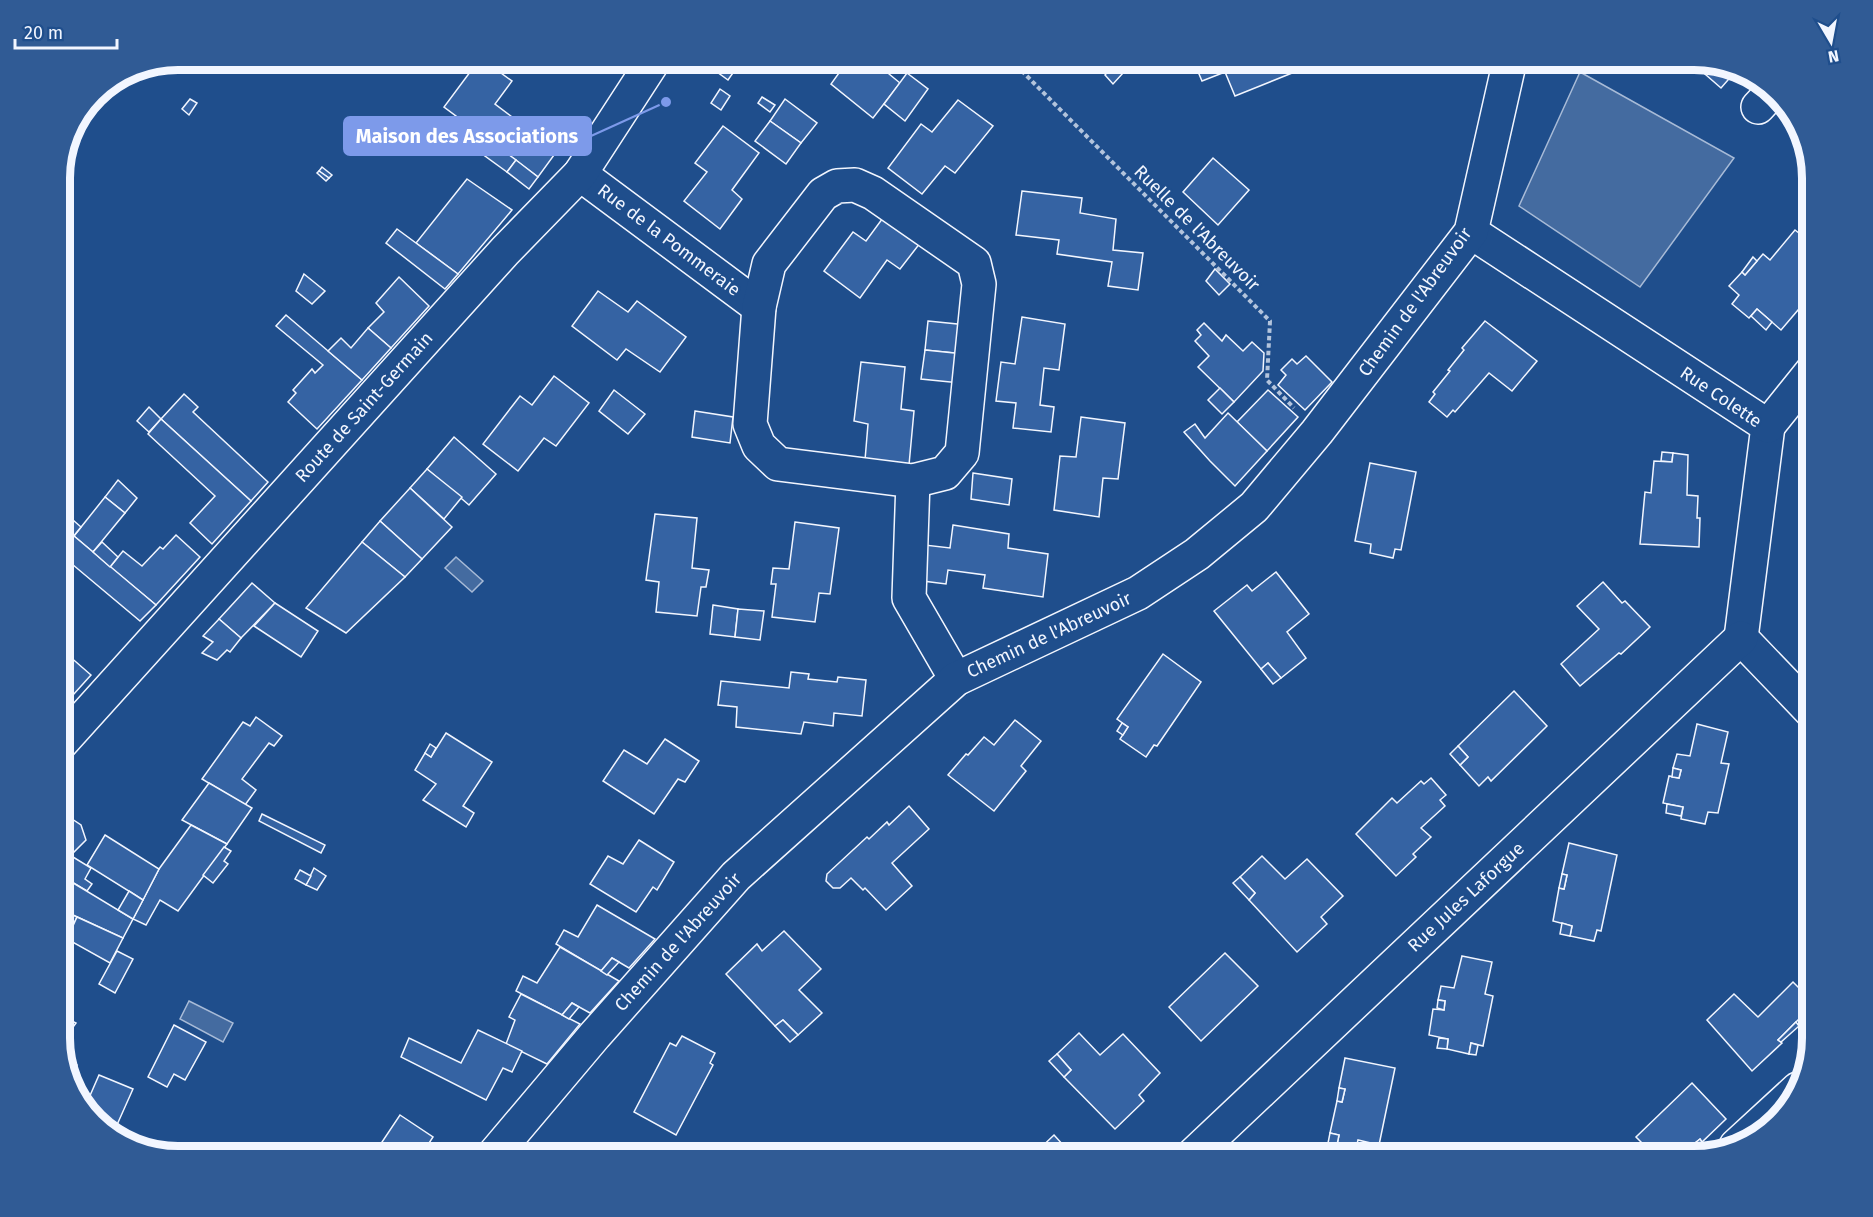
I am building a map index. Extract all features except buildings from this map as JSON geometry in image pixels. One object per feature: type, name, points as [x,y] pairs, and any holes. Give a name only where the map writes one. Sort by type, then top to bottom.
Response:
[{"type":"street","name":"Chemin de l'Abreuvoir","points":[[501,1146],[595,1035],[736,876],[956,678],[1138,593],[1197,554],[1254,507],[1317,432],[1471,232],[1508,70]]},
{"type":"street","name":"Route de Saint-Germain","points":[[71,732],[505,250],[580,174],[647,71]]},
{"type":"street","name":"Rue de la Pommeraie","points":[[580,174],[759,307]]},
{"type":"street","name":"Rue de la Pommeraie","points":[[855,185],[873,193],[974,263],[979,284],[962,453],[945,473],[913,481],[778,464],[759,446],[750,424],[759,307],[769,264],[823,194],[837,186],[855,185]]},
{"type":"street","name":"Rue Colette","points":[[1471,232],[1768,426],[1742,638]]},
{"type":"street","points":[[1768,426],[1802,384]]},
{"type":"street","points":[[913,481],[909,598],[956,678]]},
{"type":"street","points":[[1742,638],[1802,701]]},
{"type":"street","name":"Rue Jules Laforgue","points":[[1203,1146],[1742,638]]},
{"type":"path","name":"Ruelle de l'Abreuvoir","points":[[1021,70],[1270,321],[1267,380],[1317,432]]},
{"type":"water","points":[[1580,72],[1734,158],[1640,287],[1519,206]]},
{"type":"water","points":[[456,557],[483,581],[472,592],[445,568]]},
{"type":"water","points":[[189,1001],[233,1023],[223,1042],[180,1019]]},
{"type":"place","name":"Maison des Associations","points":[[666,102]]}]
